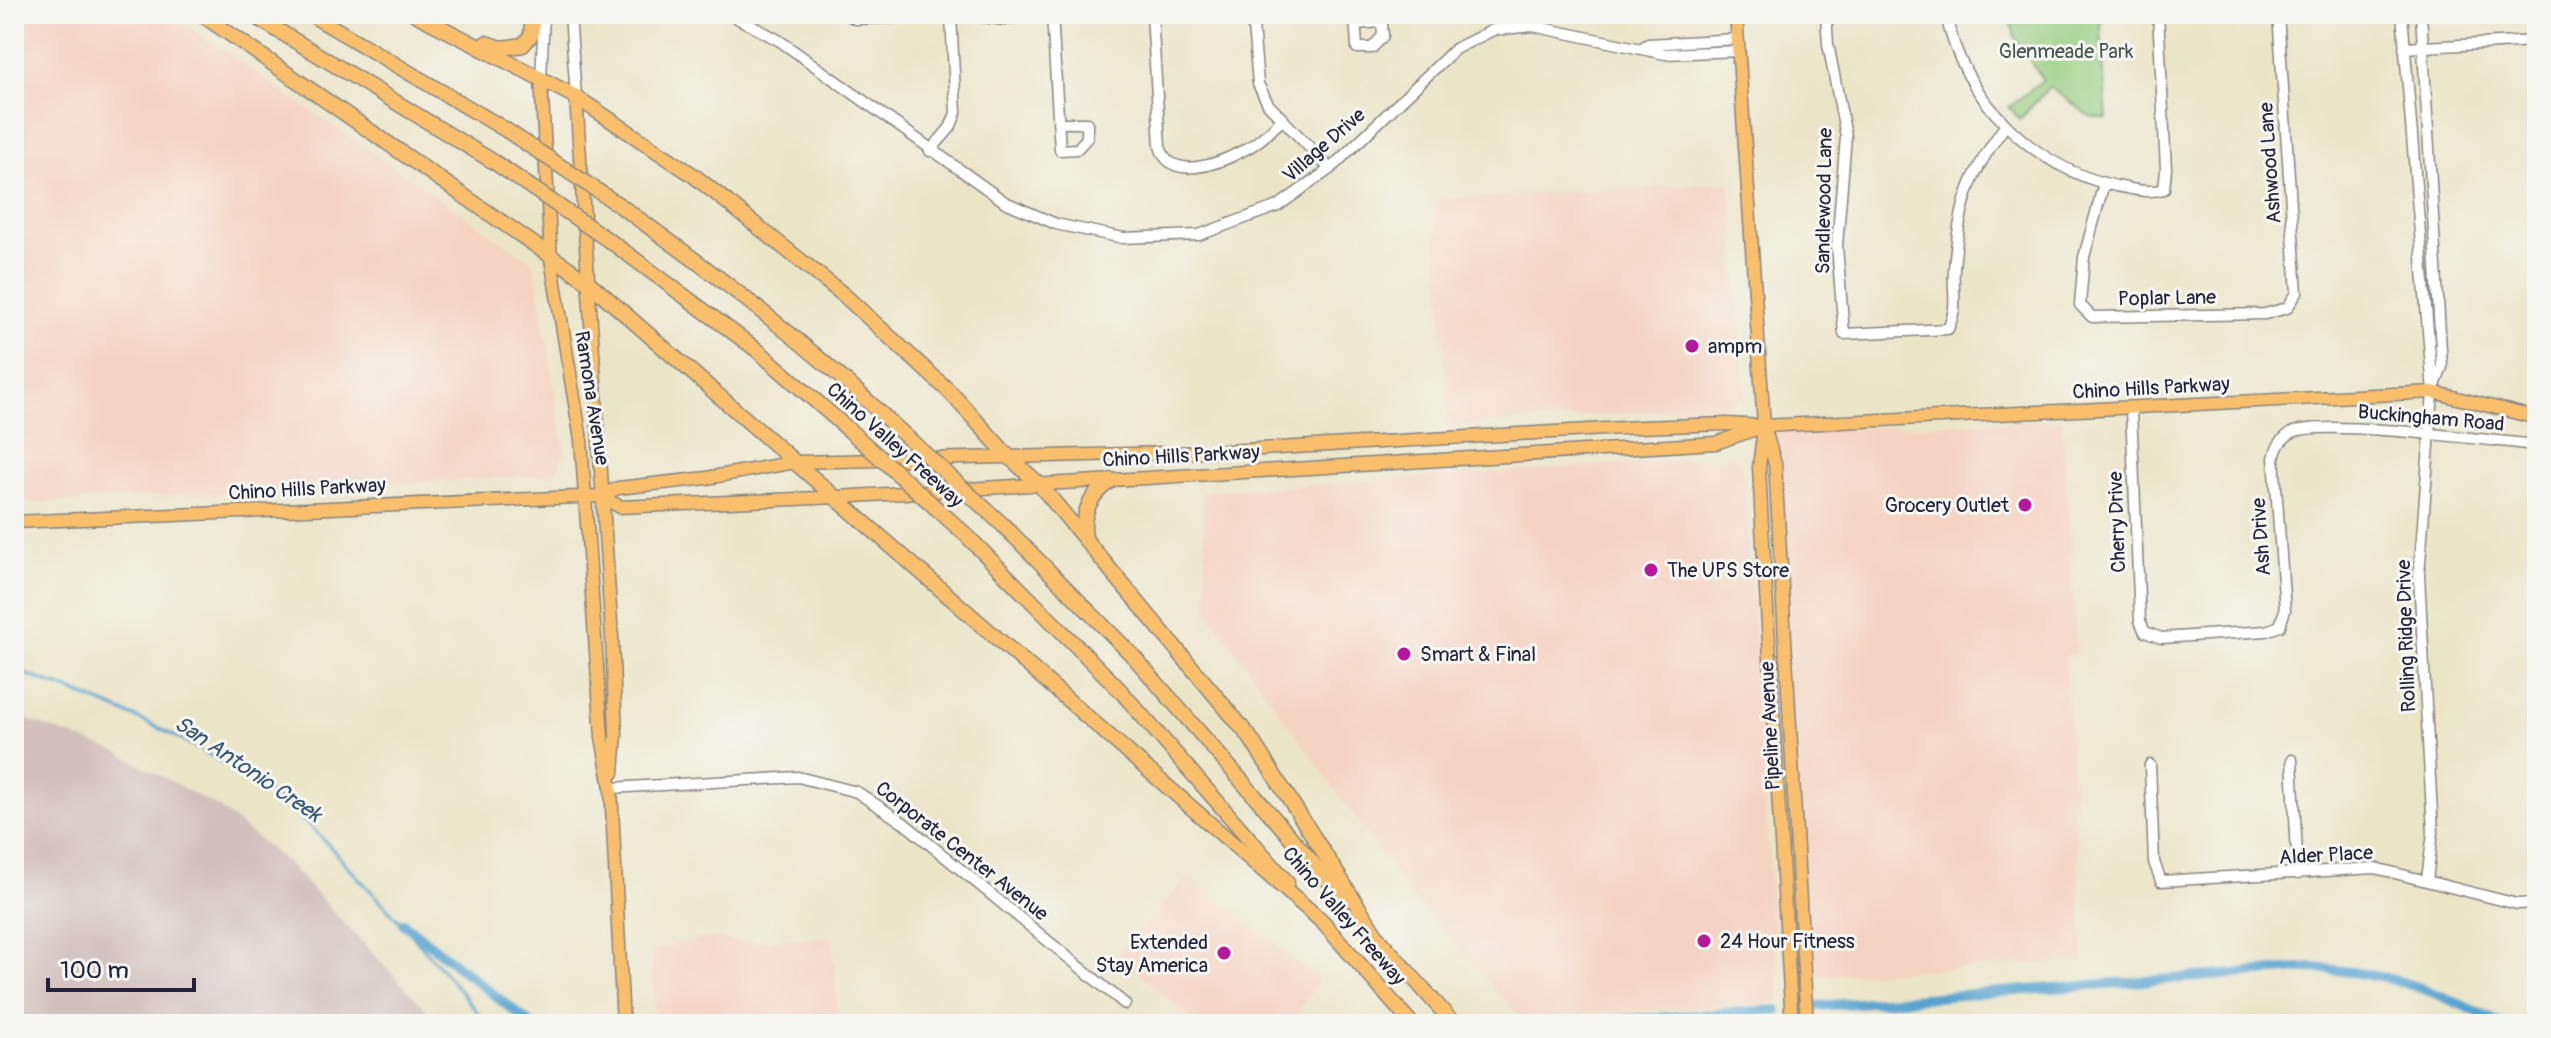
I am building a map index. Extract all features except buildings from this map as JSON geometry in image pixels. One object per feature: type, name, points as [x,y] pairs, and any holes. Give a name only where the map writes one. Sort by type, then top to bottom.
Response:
[{"type":"highway","points":[[201,14],[587,281],[1325,924]]},
{"type":"highway","name":"Chino Valley Freeway","points":[[251,14],[494,162],[614,244],[757,350],[849,430],[964,533],[1118,688],[1412,1024]]},
{"type":"highway","name":"Chino Valley Freeway","points":[[310,14],[506,130],[619,205],[717,274],[812,350],[1004,526],[1134,657],[1454,1024]]},
{"type":"highway","points":[[415,14],[576,97],[693,175],[845,296],[950,392],[1086,537],[1249,736],[1377,936]]},
{"type":"highway","points":[[442,28],[511,48],[523,45],[531,35],[533,14]]},
{"type":"highway","points":[[1086,537],[1085,510],[1099,489],[1112,480]]},
{"type":"main road","name":"Pipeline Avenue","points":[[1736,14],[1764,426],[1759,467],[1792,1023]]},
{"type":"main road","name":"Ramona Avenue","points":[[541,79],[551,259],[581,440],[602,737],[611,788],[623,1024]]},
{"type":"main road","name":"Ramona Avenue","points":[[576,97],[616,723],[611,788]]},
{"type":"main road","name":"Chino Hills Parkway","points":[[14,522],[601,496],[618,488],[707,478],[795,462],[1210,452],[1712,424],[1764,426],[2131,410],[2433,392],[2537,418]]},
{"type":"main road","name":"Pipeline Avenue","points":[[1764,426],[1775,464],[1807,1022]]},
{"type":"main road","name":"Chino Hills Parkway","points":[[601,496],[620,507],[838,497],[1716,443],[1764,426]]},
{"type":"street","name":"Ramona Avenue","points":[[541,79],[544,14]]},
{"type":"street","name":"Ramona Avenue","points":[[570,14],[576,97]]},
{"type":"street","name":"Village Drive","points":[[730,14],[744,16],[1005,202],[1056,224],[1123,238],[1199,235],[1278,206],[1330,169],[1455,49],[1493,30],[1533,20],[1642,48],[1649,53],[1738,45]]},
{"type":"street","points":[[847,14],[855,19],[951,16],[1005,20],[1032,14]]},
{"type":"street","points":[[1052,14],[1058,123]]},
{"type":"street","points":[[1152,14],[1160,146],[1163,160],[1170,166],[1186,169],[1244,151],[1283,119]]},
{"type":"street","points":[[1252,14],[1258,84],[1268,104],[1330,169]]},
{"type":"street","name":"Sandlewood Lane","points":[[1826,14],[1828,44],[1846,136],[1837,246],[1844,334],[1948,329],[1956,312],[1954,275],[1958,225],[1977,164],[2005,126]]},
{"type":"street","points":[[1946,14],[1960,54],[1980,94],[2005,126],[2032,149],[2067,170],[2104,183],[2149,193],[2164,189],[2158,14]]},
{"type":"street","name":"Ashwood Lane","points":[[2278,14],[2297,293],[2287,308]]},
{"type":"street","name":"Rolling Ridge Drive","points":[[2402,14],[2433,392],[2433,435],[2419,576],[2433,832],[2427,880]]},
{"type":"street","name":"Rolling Ridge Drive","points":[[2421,14],[2442,367],[2433,392]]},
{"type":"street","points":[[930,151],[950,128],[956,113],[951,16]]},
{"type":"street","points":[[2404,48],[2537,41]]},
{"type":"street","name":"Poplar Lane","points":[[2104,183],[2084,257],[2080,305],[2092,317],[2265,314],[2287,308]]},
{"type":"street","name":"Cherry Drive","points":[[2131,410],[2140,621],[2145,632],[2161,638],[2266,631],[2280,626]]},
{"type":"street","name":"Buckingham Road","points":[[2278,444],[2293,431],[2376,428],[2401,434],[2526,444],[2537,448]]},
{"type":"street","name":"Ash Drive","points":[[2278,444],[2274,458],[2285,610],[2280,626]]},
{"type":"street","points":[[2292,760],[2298,874]]},
{"type":"street","name":"Alder Place","points":[[2150,765],[2154,862],[2161,881],[2375,868],[2517,904],[2537,903]]},
{"type":"street","name":"Corporate Center Avenue","points":[[611,788],[798,777],[857,792],[905,824],[1125,1004]]},
{"type":"shaded area","points":[[14,14],[169,14],[534,263],[565,452],[555,475],[14,504]]},
{"type":"shaded area","points":[[1730,182],[1745,393],[1731,406],[1448,426],[1435,200]]},
{"type":"shaded area","points":[[2062,419],[2077,654],[2065,655],[2084,961],[1801,977],[1768,432]]},
{"type":"shaded area","points":[[1735,457],[1744,472],[1779,1003],[1573,1014],[1526,1023],[1411,895],[1208,612],[1202,492]]},
{"type":"shaded area","points":[[14,715],[117,752],[218,807],[286,862],[440,1024],[14,1024]]},
{"type":"shaded area","points":[[1188,876],[1319,979],[1295,1017],[1196,1023],[1118,955]]},
{"type":"shaded area","points":[[832,936],[838,1024],[655,1024],[651,950],[710,937],[739,942]]},
{"type":"green space","name":"Glenmeade Park","points":[[2008,14],[2100,14],[2107,119],[2090,116],[2049,87],[2020,119],[2009,107],[2043,80],[2016,39]]},
{"type":"waterway","name":"San Antonio Creek","points":[[14,670],[166,732],[203,751],[272,795],[322,838],[421,945],[487,1024]]},
{"type":"waterway","points":[[403,923],[531,1024]]},
{"type":"waterway","points":[[1818,1006],[2313,968],[2366,974],[2410,985],[2501,1024]]},
{"type":"waterway","points":[[1556,1024],[1777,1010]]},
{"type":"place","name":"ampm","points":[[1692,346]]},
{"type":"place","name":"Grocery Outlet","points":[[2025,505]]},
{"type":"place","name":"The UPS Store","points":[[1651,570]]},
{"type":"place","name":"Smart & Final","points":[[1404,654]]},
{"type":"place","name":"24 Hour Fitness","points":[[1704,941]]},
{"type":"place","name":"Extended Stay America","points":[[1224,953]]}]
